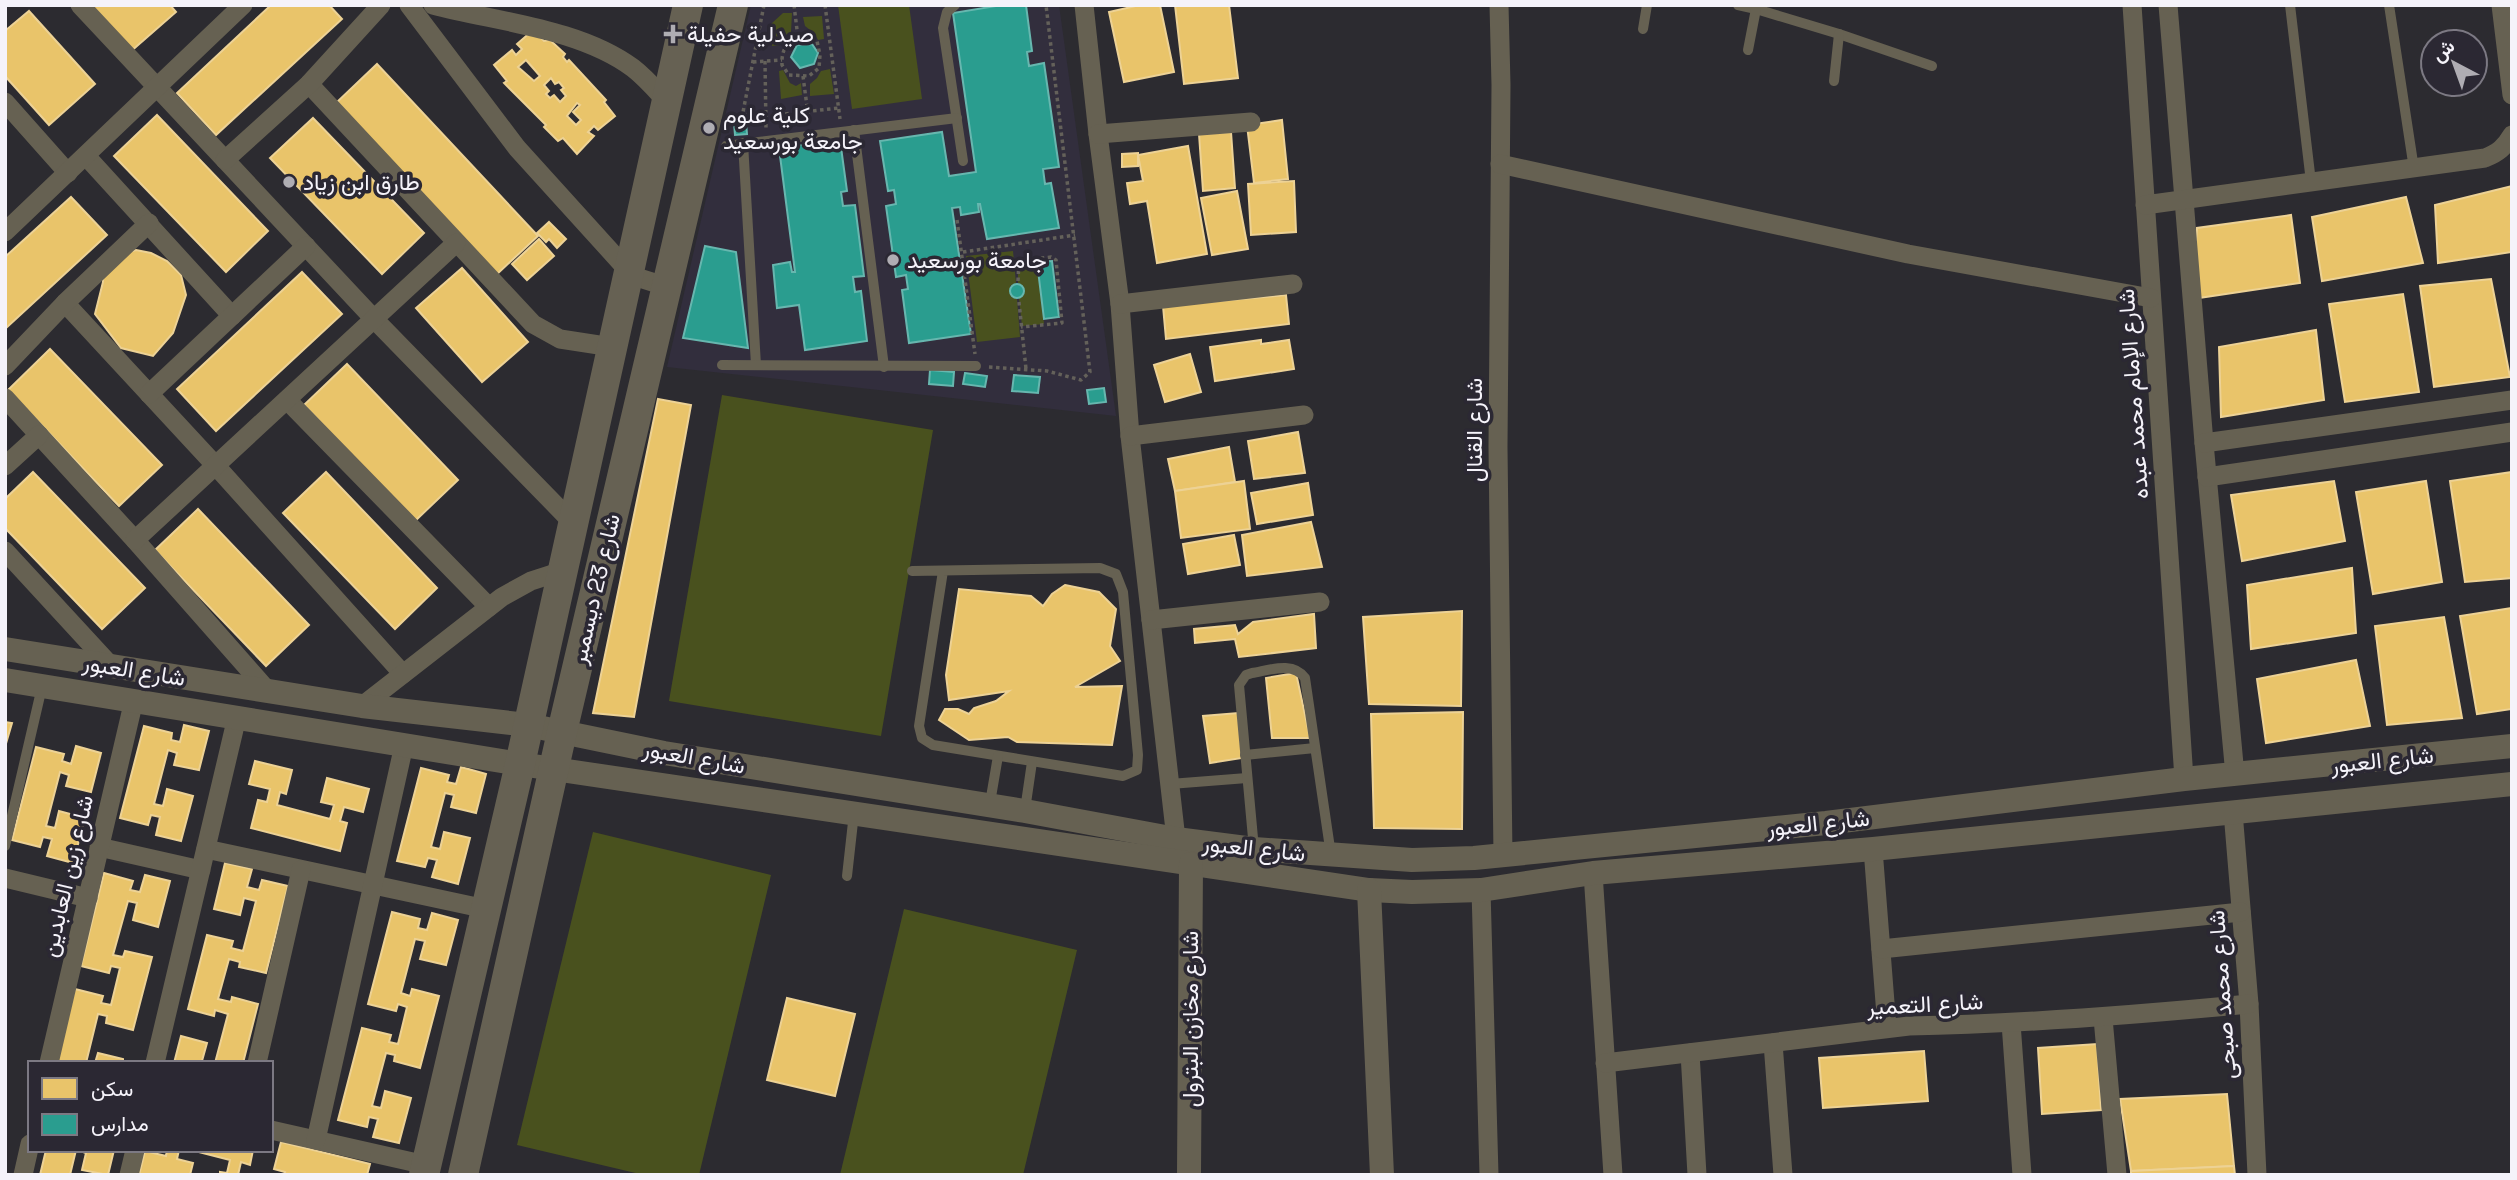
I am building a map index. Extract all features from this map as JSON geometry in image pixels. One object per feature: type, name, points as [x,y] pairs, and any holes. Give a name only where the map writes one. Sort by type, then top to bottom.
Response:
[{"type":"main road","name":"شارع 23 ديسمبر","points":[[425,1170],[520,764],[688,5]]},
{"type":"main road","name":"شارع 23 ديسمبر","points":[[463,1175],[553,769],[667,287],[715,146],[733,5]]},
{"type":"street","points":[[80,5],[374,319],[573,523]]},
{"type":"street","points":[[225,160],[309,84],[381,5]]},
{"type":"street","points":[[409,5],[517,148],[629,272],[639,280],[667,287]]},
{"type":"street","points":[[433,5],[546,32],[593,47],[632,67],[667,103]]},
{"type":"street","points":[[1084,5],[1176,839]]},
{"type":"street","name":"شارع القنال","points":[[1499,5],[1498,447],[1503,856]]},
{"type":"street","name":"شارع الإمام محمد عبده","points":[[2132,5],[2184,779]]},
{"type":"street","points":[[2168,5],[2204,443],[2235,775]]},
{"type":"street","points":[[2501,5],[2512,95]]},
{"type":"street","points":[[5,232],[158,88],[235,9]]},
{"type":"street","points":[[309,84],[518,311],[539,328],[560,339],[612,347]]},
{"type":"street","points":[[5,102],[68,173]]},
{"type":"street","points":[[1098,134],[1251,121]]},
{"type":"street","points":[[2145,205],[2485,158],[2497,153],[2512,135]]},
{"type":"street","points":[[86,156],[232,316]]},
{"type":"street","points":[[1500,164],[1908,254],[2151,298]]},
{"type":"street","points":[[5,366],[65,303],[149,223]]},
{"type":"street","points":[[135,540],[456,243]]},
{"type":"street","points":[[149,394],[306,246]]},
{"type":"street","points":[[1119,304],[1293,284]]},
{"type":"street","points":[[65,303],[403,674]]},
{"type":"street","points":[[5,398],[268,691]]},
{"type":"street","points":[[287,400],[489,607]]},
{"type":"street","points":[[2204,443],[2512,400]]},
{"type":"street","points":[[1130,436],[1304,415]]},
{"type":"street","points":[[2207,477],[2512,432]]},
{"type":"street","points":[[5,466],[39,435]]},
{"type":"street","points":[[5,551],[111,666]]},
{"type":"street","points":[[362,706],[489,607],[523,585],[562,571]]},
{"type":"street","points":[[1151,620],[1320,602]]},
{"type":"street","points":[[7,680],[10,650]]},
{"type":"street","name":"شارع العبور","points":[[10,650],[362,706],[528,725],[664,753],[927,794],[1176,839],[1331,856],[1432,860],[1503,856],[1826,823],[2184,779],[2512,746]]},
{"type":"street","name":"شارع العبور","points":[[7,680],[553,769],[1369,890],[1412,892],[1481,890],[1593,873],[1873,849],[2512,784]]},
{"type":"street","name":"شارع زين العابدين","points":[[49,1061],[134,700]]},
{"type":"street","points":[[155,1061],[237,717]]},
{"type":"street","points":[[316,1140],[404,745]]},
{"type":"street","points":[[2474,750],[2489,770],[2485,786]]},
{"type":"street","points":[[921,823],[927,794]]},
{"type":"street","name":"شارع محمد صبحى","points":[[2233,812],[2249,1004],[2257,1175]]},
{"type":"street","points":[[1904,814],[1897,830],[1899,837],[1907,844]]},
{"type":"street","points":[[1826,823],[1833,833],[1834,842],[1829,852]]},
{"type":"street","points":[[99,847],[201,870]]},
{"type":"street","points":[[206,849],[486,909]]},
{"type":"street","points":[[1873,849],[1887,1028]]},
{"type":"street","name":"شارع مخازن البترول","points":[[1189,1175],[1191,864]]},
{"type":"street","points":[[257,1061],[301,870]]},
{"type":"street","points":[[1593,873],[1613,1175]]},
{"type":"street","points":[[5,878],[88,898]]},
{"type":"street","points":[[1369,890],[1382,1175]]},
{"type":"street","points":[[1481,890],[1489,1175]]},
{"type":"street","points":[[1881,948],[2241,912]]},
{"type":"street","name":"شارع التعمير","points":[[1605,1063],[1887,1028],[2103,1018],[2249,1004]]},
{"type":"street","points":[[2103,1018],[2117,1175]]},
{"type":"street","points":[[2011,1023],[2022,1175]]},
{"type":"street","points":[[1773,1043],[1778,1174]]},
{"type":"street","points":[[1690,1053],[1697,1175]]},
{"type":"street","points":[[273,1130],[425,1170]]},
{"type":"street","points":[[23,1175],[28,1152]]},
{"type":"street","points":[[129,1175],[135,1152]]},
{"type":"lane","points":[[955,5],[947,12],[943,28],[963,161]]},
{"type":"lane","points":[[1643,29],[1647,5]]},
{"type":"lane","points":[[1738,5],[1839,34],[1932,66]]},
{"type":"lane","points":[[2290,5],[2311,183]]},
{"type":"lane","points":[[2389,5],[2414,169]]},
{"type":"lane","points":[[1748,50],[1756,9]]},
{"type":"lane","points":[[1833,81],[1839,34]]},
{"type":"lane","points":[[715,146],[957,118]]},
{"type":"lane","points":[[854,130],[884,367]]},
{"type":"lane","points":[[743,143],[756,365]]},
{"type":"lane","points":[[722,365],[976,366]]},
{"type":"lane","points":[[912,571],[1100,568],[1116,574],[1121,582],[1138,755],[1136,771],[1123,776],[927,743],[919,732],[943,571]]},
{"type":"lane","points":[[1254,849],[1239,685],[1246,675],[1286,668],[1297,670],[1305,678],[1331,856]]},
{"type":"lane","points":[[5,846],[43,686]]},
{"type":"lane","points":[[1245,755],[1315,748]]},
{"type":"lane","points":[[989,805],[998,756]]},
{"type":"lane","points":[[1025,811],[1032,762]]},
{"type":"lane","points":[[1170,784],[1247,778]]},
{"type":"lane","points":[[847,876],[854,813]]},
{"type":"path","points":[[765,5],[743,112],[748,118],[839,108]]},
{"type":"path","points":[[794,5],[798,39]]},
{"type":"path","points":[[825,5],[842,132]]},
{"type":"path","points":[[957,220],[976,366],[1056,373],[1081,380],[1090,372],[1046,5]]},
{"type":"path","points":[[811,38],[817,41],[820,55],[817,72],[803,76],[789,75],[782,60],[786,44],[798,39],[811,38]]},
{"type":"path","points":[[820,55],[832,54]]},
{"type":"path","points":[[753,62],[782,60]]},
{"type":"path","points":[[765,61],[766,136]]},
{"type":"path","points":[[803,76],[810,135]]},
{"type":"path","points":[[962,252],[1075,235]]},
{"type":"path","points":[[1018,281],[1018,261],[1051,257],[1056,260],[1062,323],[1021,327]]},
{"type":"path","points":[[1018,302],[1026,369]]},
{"type":"shaded area","name":"جامعة بورسعيد","points":[[751,5],[1059,5],[1116,416],[667,367]]},
{"type":"green space","points":[[838,5],[909,5],[922,99],[852,109]]},
{"type":"green space","points":[[783,13],[792,13],[791,32],[780,38],[780,45],[772,46],[771,24]]},
{"type":"green space","points":[[822,16],[824,39],[818,40],[805,26],[803,17]]},
{"type":"green space","points":[[830,69],[834,94],[810,96],[810,84],[821,71]]},
{"type":"green space","points":[[783,70],[790,83],[796,86],[801,83],[802,95],[781,99],[779,71]]},
{"type":"green space","points":[[1013,251],[1016,283],[1010,286],[1010,295],[1017,299],[1020,337],[977,342],[966,256]]},
{"type":"green space","points":[[1037,262],[1044,324],[1022,326],[1019,298],[1023,295],[1023,287],[1018,283],[1018,264]]},
{"type":"green space","points":[[722,395],[933,430],[881,736],[669,701]]},
{"type":"green space","points":[[593,832],[771,875],[699,1175],[644,1175],[517,1145]]},
{"type":"green space","points":[[904,909],[1077,950],[1023,1175],[840,1175]]},
{"type":"building: سكن","points":[[88,5],[170,5],[176,12],[130,52]]},
{"type":"building: سكن","points":[[271,5],[329,5],[342,19],[216,135],[177,93]]},
{"type":"building: سكن","points":[[1140,5],[1160,5],[1174,72],[1124,82],[1109,12]]},
{"type":"building: سكن","points":[[1175,5],[1229,5],[1238,78],[1184,84]]},
{"type":"building: سكن","points":[[29,11],[95,84],[49,125],[5,76],[5,31]]},
{"type":"building: سكن","points":[[533,30],[544,41],[550,40],[565,54],[563,57],[567,62],[569,60],[606,100],[604,102],[615,116],[598,130],[594,126],[588,132],[594,136],[577,154],[563,138],[558,141],[544,127],[546,125],[504,83],[507,81],[494,65],[512,50],[516,55],[522,49],[517,44]],"holes":[[[526,60],[540,76],[534,81],[518,67]],[[551,78],[555,84],[559,82],[566,96],[560,102],[554,95],[550,98],[544,85]],[[577,103],[580,105],[573,112],[581,120],[576,125],[567,116]]]},
{"type":"building: سكن","points":[[377,64],[538,236],[496,275],[336,103]]},
{"type":"building: سكن","points":[[157,115],[268,231],[226,272],[114,156]]},
{"type":"building: سكن","points":[[313,118],[424,233],[382,274],[270,158]]},
{"type":"building: سكن","points":[[1282,120],[1288,179],[1254,183],[1247,125]]},
{"type":"building: سكن","points":[[1231,132],[1235,188],[1203,191],[1199,134]]},
{"type":"building: سكن","points":[[1188,146],[1207,254],[1157,263],[1147,201],[1130,204],[1127,183],[1143,181],[1138,155]]},
{"type":"building: سكن","points":[[1138,153],[1138,166],[1122,167],[1122,154]]},
{"type":"building: سكن","points":[[1294,181],[1296,232],[1251,235],[1248,184]]},
{"type":"building: سكن","points":[[2512,186],[2512,252],[2438,263],[2435,205]]},
{"type":"building: سكن","points":[[1237,191],[1248,249],[1212,255],[1201,198]]},
{"type":"building: سكن","points":[[71,197],[107,235],[5,329],[5,257]]},
{"type":"building: سكن","points":[[2406,197],[2423,263],[2322,281],[2312,217]]},
{"type":"building: سكن","points":[[2291,215],[2300,283],[2192,299],[2197,228]]},
{"type":"building: سكن","points":[[549,222],[566,239],[557,248],[549,239],[546,242],[537,233]]},
{"type":"building: سكن","points":[[539,239],[554,256],[527,280],[512,264]]},
{"type":"building: سكن","points":[[136,250],[151,253],[167,261],[181,275],[186,295],[173,333],[153,356],[121,348],[95,314],[103,282],[103,270],[125,253]]},
{"type":"building: سكن","points":[[462,268],[528,342],[482,382],[416,308]]},
{"type":"building: سكن","points":[[302,272],[342,314],[216,431],[177,389]]},
{"type":"building: سكن","points":[[2491,279],[2510,377],[2434,387],[2420,286]]},
{"type":"building: سكن","points":[[2403,294],[2419,392],[2345,402],[2329,304]]},
{"type":"building: سكن","points":[[1286,295],[1289,324],[1166,339],[1163,306]]},
{"type":"building: سكن","points":[[2316,330],[2324,400],[2221,417],[2219,347]]},
{"type":"building: سكن","points":[[1261,340],[1261,344],[1289,340],[1294,369],[1215,381],[1210,347]]},
{"type":"building: سكن","points":[[50,349],[162,465],[119,506],[8,390]]},
{"type":"building: سكن","points":[[1190,354],[1201,392],[1165,402],[1154,365]]},
{"type":"building: سكن","points":[[347,364],[458,480],[415,521],[304,405]]},
{"type":"building: سكن","points":[[658,399],[691,405],[634,717],[593,713]]},
{"type":"building: سكن","points":[[1298,432],[1305,473],[1254,479],[1248,441]]},
{"type":"building: سكن","points":[[1229,447],[1235,482],[1175,491],[1168,459]]},
{"type":"building: سكن","points":[[33,472],[145,588],[102,629],[5,528],[5,499]]},
{"type":"building: سكن","points":[[326,472],[437,588],[395,629],[283,513]]},
{"type":"building: سكن","points":[[2512,472],[2512,578],[2465,582],[2450,481]]},
{"type":"building: سكن","points":[[1244,481],[1250,529],[1181,538],[1175,491]]},
{"type":"building: سكن","points":[[2334,481],[2345,541],[2242,561],[2231,495]]},
{"type":"building: سكن","points":[[2426,481],[2442,582],[2373,594],[2356,492]]},
{"type":"building: سكن","points":[[1308,483],[1313,515],[1257,524],[1251,493]]},
{"type":"building: سكن","points":[[198,509],[309,625],[266,666],[155,550]]},
{"type":"building: سكن","points":[[1311,522],[1322,567],[1247,576],[1242,535]]},
{"type":"building: سكن","points":[[1234,535],[1240,565],[1188,574],[1183,544]]},
{"type":"building: سكن","points":[[2352,568],[2356,633],[2251,649],[2247,585]]},
{"type":"building: سكن","points":[[1065,585],[1099,592],[1116,609],[1110,646],[1120,661],[1075,687],[1122,686],[1112,745],[1017,742],[1008,737],[969,740],[939,720],[945,709],[958,709],[969,714],[974,708],[996,701],[1009,691],[949,700],[946,675],[959,589],[1031,596],[1043,606],[1052,594]]},
{"type":"building: سكن","points":[[2512,608],[2512,709],[2477,714],[2460,616]]},
{"type":"building: سكن","points":[[1462,611],[1461,706],[1369,704],[1363,617]]},
{"type":"building: سكن","points":[[1314,614],[1316,648],[1239,657],[1235,639],[1195,643],[1194,629],[1235,625],[1238,634],[1253,622]]},
{"type":"building: سكن","points":[[2444,617],[2462,718],[2387,725],[2375,626]]},
{"type":"building: سكن","points":[[2356,660],[2370,726],[2266,743],[2257,679]]},
{"type":"building: سكن","points":[[1296,673],[1310,738],[1272,738],[1266,678]]},
{"type":"building: سكن","points":[[1463,712],[1462,829],[1374,828],[1371,714]]},
{"type":"building: سكن","points":[[1238,713],[1242,758],[1210,763],[1203,716]]},
{"type":"building: سكن","points":[[5,722],[12,723],[5,747]]},
{"type":"building: سكن","points":[[184,725],[209,731],[199,770],[174,765],[177,753],[168,750],[154,804],[163,806],[167,789],[193,796],[181,841],[156,835],[160,817],[151,815],[148,825],[120,818],[144,726],[172,733],[171,740],[180,742]]},
{"type":"building: سكن","points":[[76,746],[101,753],[91,792],[66,786],[69,775],[60,772],[46,826],[55,828],[59,811],[85,818],[73,863],[47,856],[52,839],[43,837],[40,847],[12,840],[36,747],[64,754],[62,761],[71,764]]},
{"type":"building: سكن","points":[[255,761],[292,770],[286,794],[280,792],[277,805],[330,819],[334,805],[321,802],[327,778],[369,789],[363,812],[344,807],[340,821],[347,823],[340,851],[251,828],[258,800],[267,802],[270,789],[249,784]]},
{"type":"building: سكن","points":[[461,767],[486,774],[476,813],[451,807],[454,795],[445,793],[431,847],[440,849],[444,832],[470,838],[458,884],[432,877],[437,860],[428,858],[425,867],[397,861],[421,768],[449,775],[447,782],[456,784]]},
{"type":"building: سكن","points":[[225,863],[252,869],[247,887],[259,890],[262,880],[288,886],[266,973],[239,967],[240,962],[229,959],[218,999],[231,1002],[232,997],[258,1004],[244,1061],[216,1061],[228,1014],[215,1010],[214,1016],[188,1009],[207,935],[233,941],[231,948],[243,951],[256,901],[244,898],[240,915],[214,909]]},
{"type":"building: سكن","points":[[104,873],[133,881],[130,890],[140,892],[145,875],[170,881],[158,927],[133,920],[137,903],[128,901],[113,955],[123,957],[125,951],[152,957],[133,1030],[106,1023],[107,1016],[98,1014],[86,1061],[57,1061],[75,989],[103,996],[101,1003],[111,1005],[120,968],[111,966],[109,973],[81,966]]},
{"type":"building: سكن","points":[[392,912],[420,919],[418,928],[427,930],[432,913],[458,920],[446,965],[420,959],[425,941],[415,939],[401,993],[410,996],[412,989],[439,996],[420,1068],[394,1061],[395,1055],[386,1053],[372,1106],[381,1108],[385,1091],[411,1098],[399,1143],[373,1137],[378,1119],[369,1117],[367,1127],[338,1120],[362,1028],[391,1035],[389,1042],[398,1044],[407,1007],[398,1004],[396,1011],[368,1004]]},
{"type":"building: سكن","points":[[787,998],[855,1014],[835,1096],[767,1080]]},
{"type":"building: سكن","points":[[181,1036],[207,1043],[202,1061],[175,1061]]},
{"type":"building: سكن","points":[[2097,1044],[2101,1110],[2042,1114],[2038,1048]]},
{"type":"building: سكن","points":[[1924,1051],[1928,1101],[1823,1108],[1819,1058]]},
{"type":"building: سكن","points":[[98,1053],[123,1059],[123,1061],[96,1061]]},
{"type":"building: سكن","points":[[2227,1094],[2234,1166],[2131,1171],[2120,1099]]},
{"type":"building: سكن","points":[[281,1142],[370,1164],[367,1175],[284,1175],[285,1172],[274,1169]]},
{"type":"building: سكن","points":[[46,1152],[76,1152],[70,1175],[40,1175]]},
{"type":"building: سكن","points":[[83,1152],[114,1152],[108,1175],[82,1170],[86,1153]]},
{"type":"building: سكن","points":[[145,1152],[166,1156],[167,1152],[179,1152],[177,1159],[193,1163],[190,1175],[139,1175]]},
{"type":"building: سكن","points":[[199,1152],[253,1152],[250,1165],[241,1162],[238,1175],[220,1175],[220,1172],[227,1173],[230,1160]]},
{"type":"building: سكن","points":[[2234,1166],[2235,1175],[2131,1175],[2131,1171]]},
{"type":"building: مدارس","points":[[1002,5],[1026,5],[1032,51],[1027,52],[1029,66],[1044,63],[1059,167],[1043,169],[1045,184],[1051,183],[1059,228],[987,239],[980,204],[979,212],[961,215],[960,207],[952,208],[971,334],[909,343],[902,290],[908,289],[906,275],[896,277],[886,206],[896,204],[894,190],[888,191],[880,141],[942,132],[949,176],[976,172],[953,13]]},
{"type":"building: مدارس","points":[[812,44],[818,53],[814,64],[800,68],[791,57],[797,45]]},
{"type":"building: مدارس","points":[[746,122],[747,134],[735,135],[734,123]]},
{"type":"building: مدارس","points":[[840,140],[847,191],[841,192],[843,206],[855,205],[864,276],[853,277],[855,292],[861,291],[867,341],[805,350],[799,305],[777,308],[773,265],[790,262],[792,272],[795,272],[779,148]]},
{"type":"building: مدارس","points":[[705,246],[736,252],[748,348],[683,338]]},
{"type":"building: مدارس","points":[[1052,261],[1059,317],[1044,319],[1037,262]]},
{"type":"building: مدارس","points":[[1014,284],[1020,284],[1024,291],[1020,298],[1014,298],[1010,294],[1010,288]]},
{"type":"building: مدارس","points":[[930,370],[954,372],[953,386],[929,384]]},
{"type":"building: مدارس","points":[[965,373],[987,376],[985,387],[963,384]]},
{"type":"building: مدارس","points":[[1014,375],[1040,377],[1038,393],[1012,391]]},
{"type":"building: مدارس","points":[[1104,388],[1106,402],[1089,404],[1087,390]]},
{"type":"place","name":"صيدلية حفيلة","points":[[673,34]]},
{"type":"place","name":"كلية علوم جامعة بورسعيد","points":[[709,128]]},
{"type":"place","name":"طارق ابن زياد","points":[[289,182]]},
{"type":"place","name":"جامعة بورسعيد","points":[[893,260]]}]
